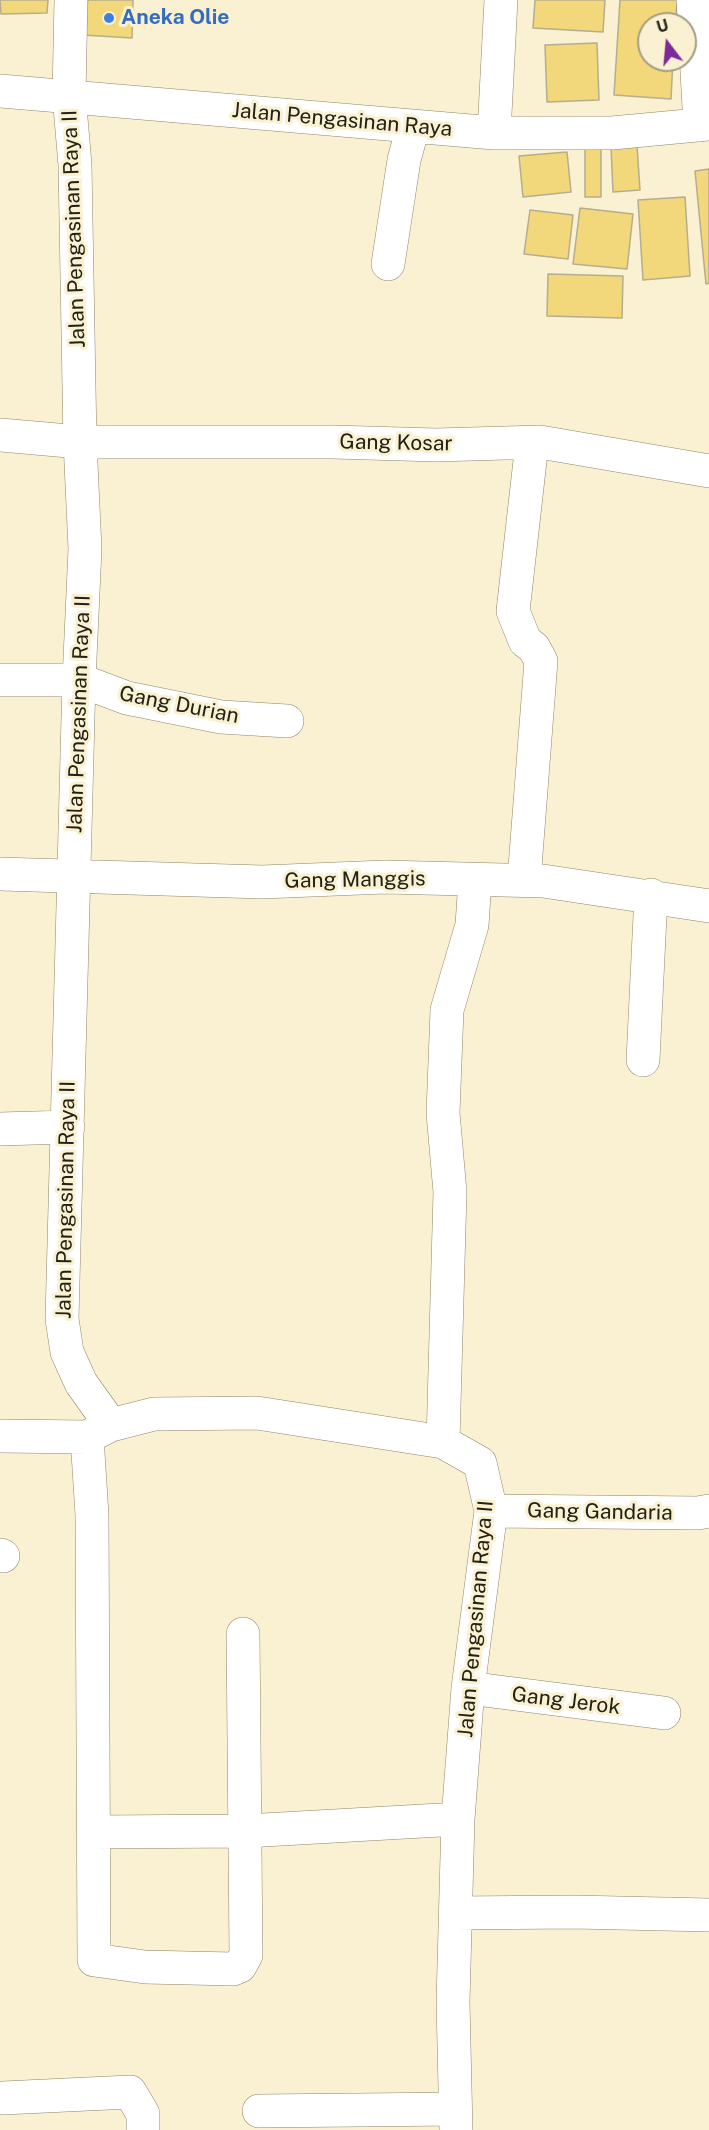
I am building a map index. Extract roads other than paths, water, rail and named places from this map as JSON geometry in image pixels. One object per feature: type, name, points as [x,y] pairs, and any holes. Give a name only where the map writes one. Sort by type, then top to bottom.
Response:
[{"type":"street","points":[[69,95],[71,0]]},
{"type":"street","points":[[494,133],[501,0]]},
{"type":"street","points":[[693,0],[704,124]]},
{"type":"street","name":"Jalan Pengasinan Raya","points":[[0,91],[69,95],[494,133],[612,133],[704,124]]},
{"type":"street","name":"Jalan Pengasinan Raya II","points":[[69,95],[75,165],[80,442],[86,549],[79,680],[62,1319],[67,1352],[99,1431],[154,1414],[257,1413],[443,1442],[480,1463],[491,1510],[468,1688],[458,1819],[453,2002],[456,2120]]},
{"type":"street","points":[[388,264],[404,160],[412,127]]},
{"type":"street","name":"Gang Kosar","points":[[0,435],[80,442],[333,442],[436,445],[532,442],[709,471]]},
{"type":"street","points":[[524,880],[541,661],[534,648],[525,641],[513,611],[532,442]]},
{"type":"street","name":"Gang Durian","points":[[0,680],[79,680],[127,698],[221,717],[288,722]]},
{"type":"street","name":"Gang Manggis","points":[[0,874],[262,882],[385,877],[524,880],[651,895],[709,906]]},
{"type":"street","points":[[443,1442],[450,1192],[443,1113],[447,1010],[472,925],[475,880]]},
{"type":"street","points":[[643,1060],[651,895]]},
{"type":"street","points":[[0,1129],[68,1126]]},
{"type":"street","points":[[0,1436],[99,1431],[92,1515],[94,1960],[145,1967],[233,1969],[240,1966],[246,1955],[243,1634]]},
{"type":"street","name":"Gang Gandaria","points":[[491,1510],[698,1513],[709,1511]]},
{"type":"street","name":"Gang Jerok","points":[[468,1688],[664,1713]]},
{"type":"street","points":[[95,1832],[246,1831],[458,1819]]},
{"type":"street","points":[[455,1913],[574,1912],[709,1915]]},
{"type":"street","points":[[3,2098],[130,2092],[143,2114],[143,2130]]},
{"type":"street","points":[[259,2111],[456,2120]]},
{"type":"place","name":"Aneka Olie","points":[[109,18]]}]
